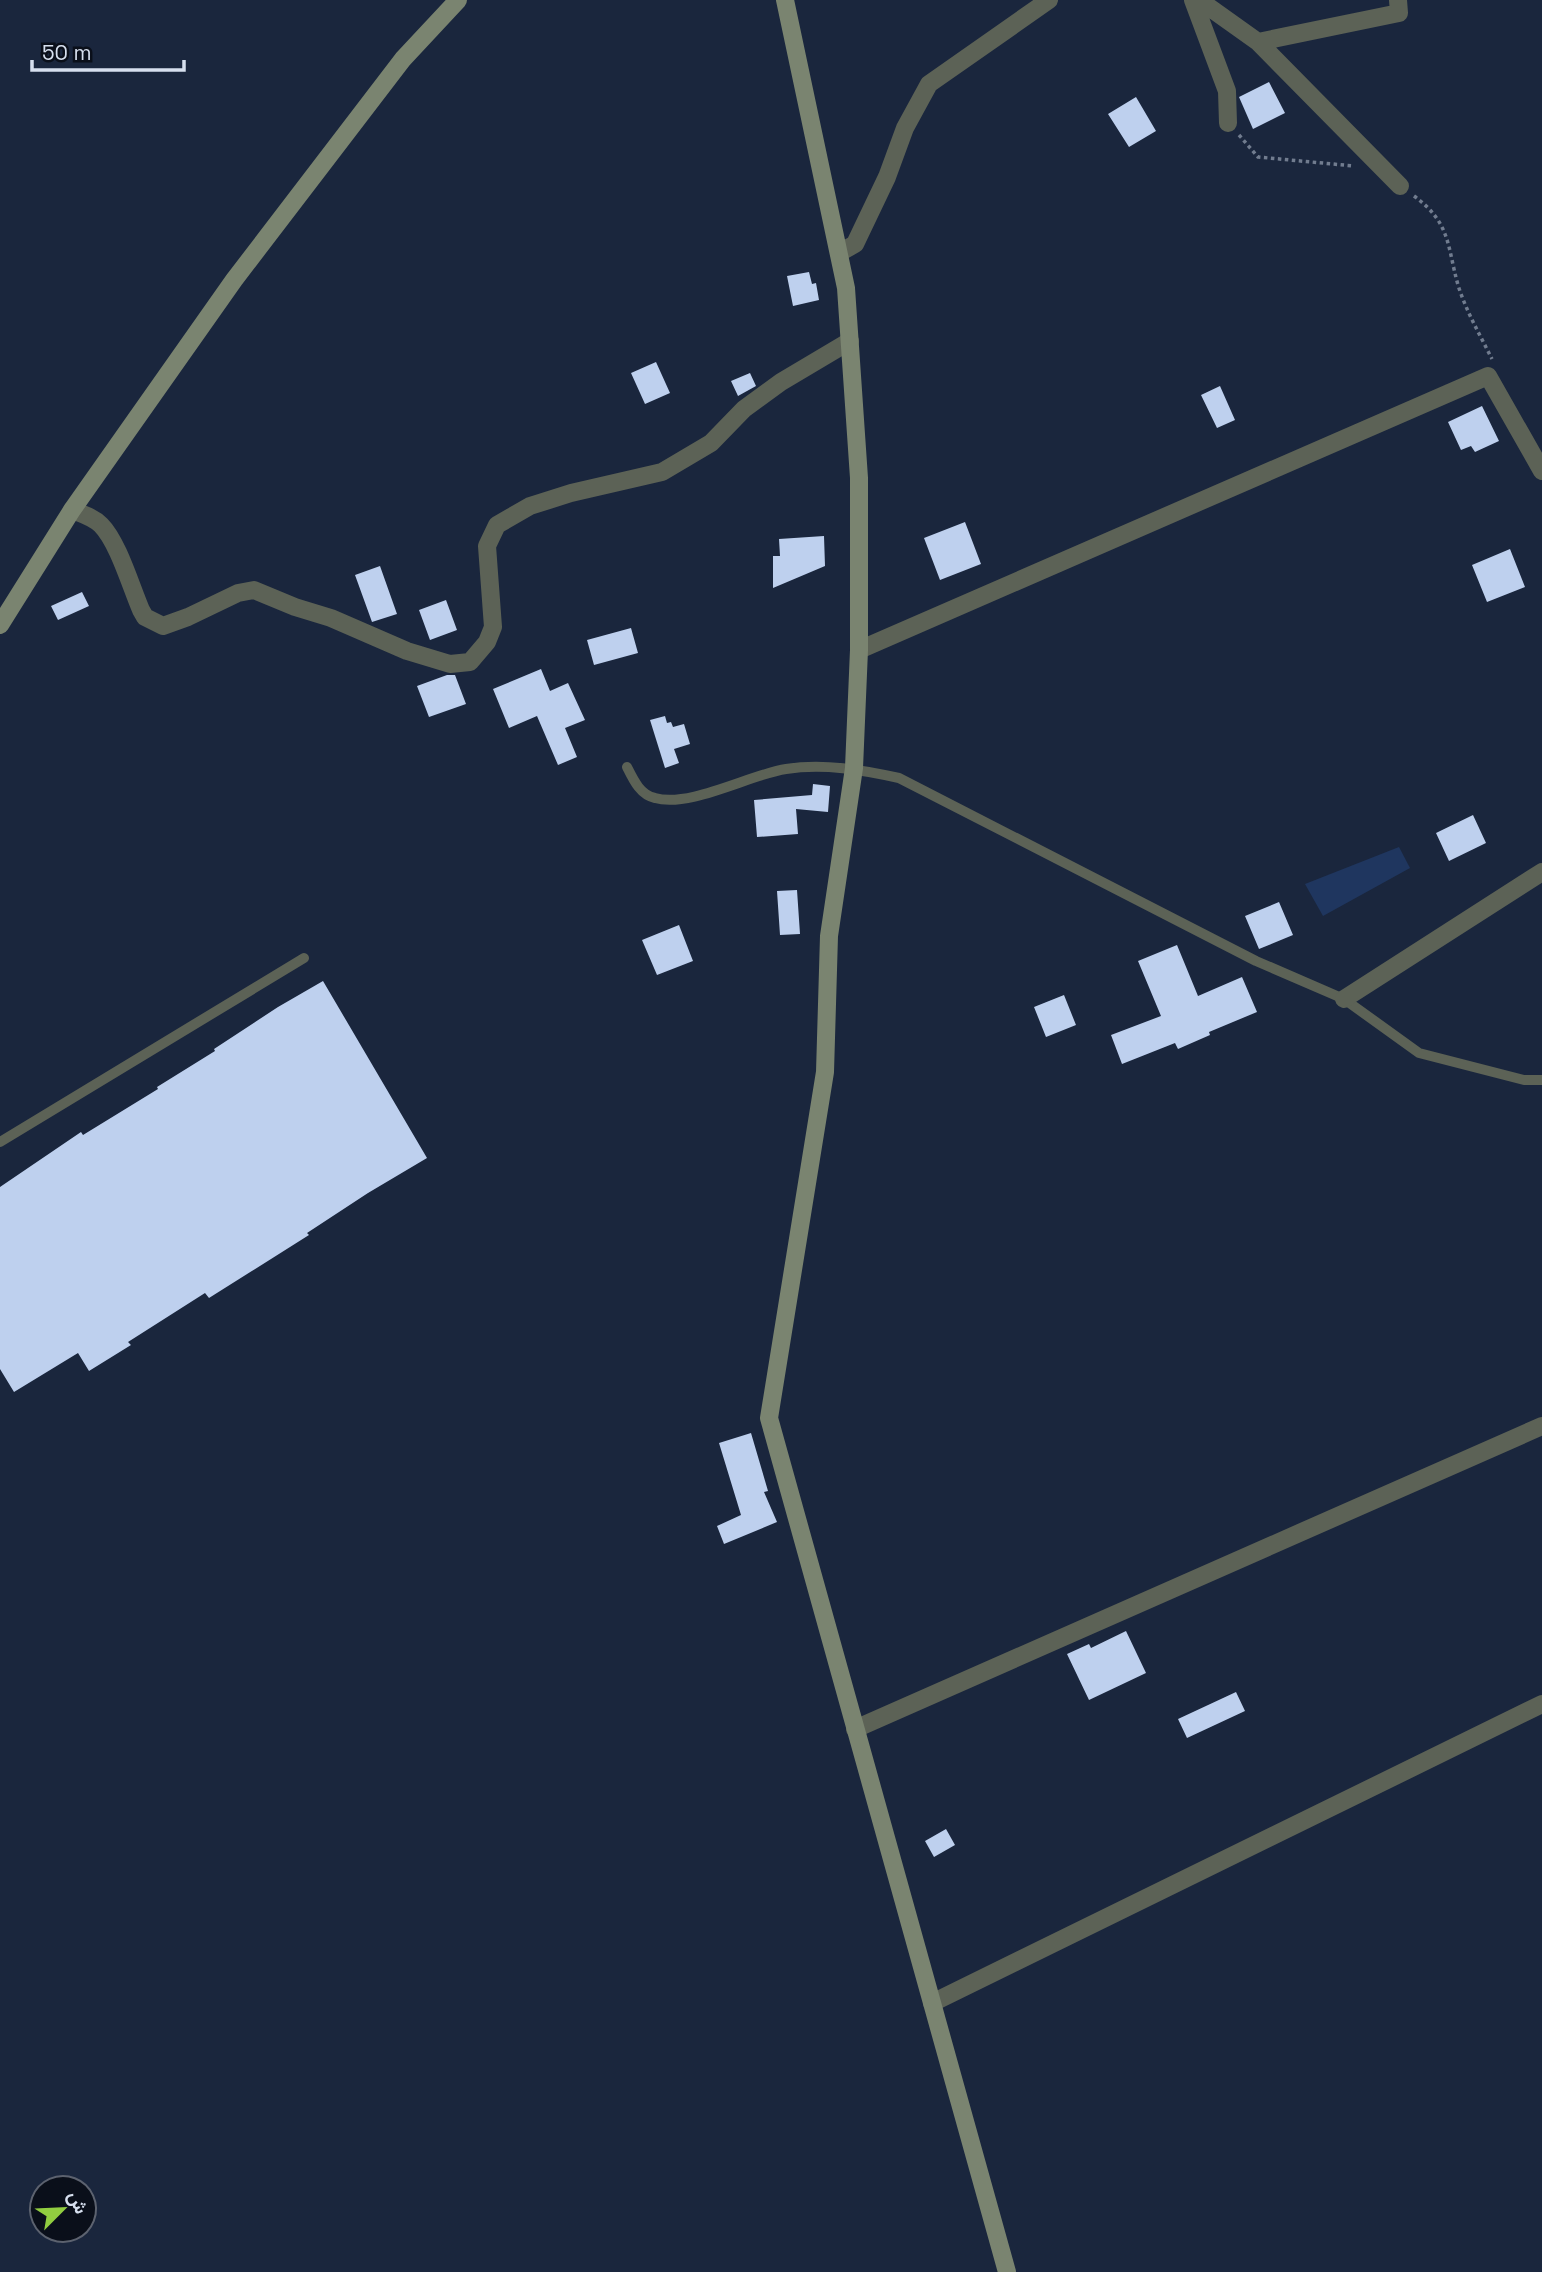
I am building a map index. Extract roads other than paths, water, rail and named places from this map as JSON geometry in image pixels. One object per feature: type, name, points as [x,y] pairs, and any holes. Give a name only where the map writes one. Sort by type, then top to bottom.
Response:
[{"type":"street","points":[[0,625],[72,510],[234,280],[403,59],[458,0]]},
{"type":"street","points":[[785,0],[846,288],[859,478],[859,650],[854,768],[829,936],[825,1072],[769,1418],[1007,2272]]},
{"type":"street","points":[[839,253],[855,244],[887,177],[905,128],[929,84],[1049,0]]},
{"type":"street","points":[[1193,0],[1227,91],[1228,123]]},
{"type":"street","points":[[1199,0],[1258,42],[1400,186]]},
{"type":"street","points":[[1258,42],[1399,13],[1398,0]]},
{"type":"street","points":[[72,510],[101,525],[111,539],[145,617],[163,626],[238,593],[254,590],[331,618],[407,651],[450,664],[470,662],[486,642],[493,627],[486,546],[497,525],[530,506],[571,492],[662,472],[711,443],[744,410],[781,382],[850,341]]},
{"type":"street","points":[[859,650],[1489,376],[1542,471]]},
{"type":"street","points":[[1344,999],[1542,872]]},
{"type":"street","points":[[855,1729],[1542,1426]]},
{"type":"street","points":[[932,2003],[1542,1704]]},
{"type":"lane","points":[[626,767],[639,789],[646,794],[654,798],[676,799],[784,769],[854,768],[899,778],[1256,961],[1344,999],[1419,1053],[1524,1080],[1542,1080]]},
{"type":"lane","points":[[0,1142],[303,958]]}]
